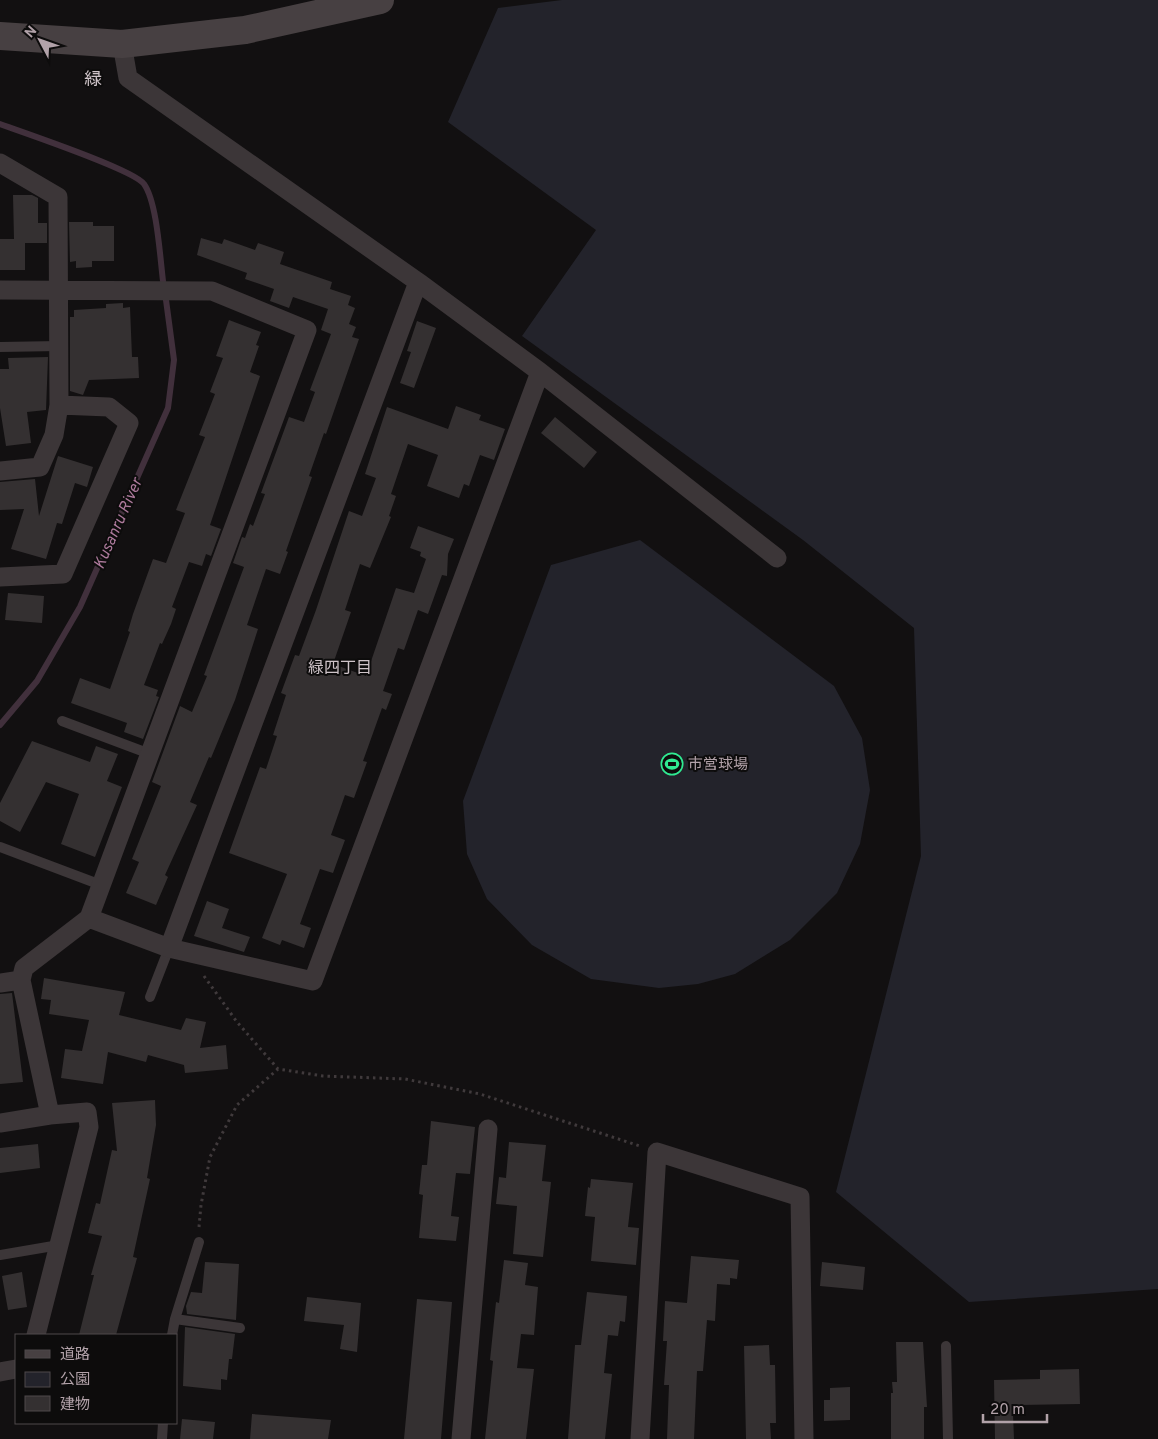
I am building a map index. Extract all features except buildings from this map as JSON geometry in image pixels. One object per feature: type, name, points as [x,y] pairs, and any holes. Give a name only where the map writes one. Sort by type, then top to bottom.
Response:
[{"type":"street","points":[[0,36],[122,44],[245,30],[380,0]]},
{"type":"street","points":[[122,44],[128,78],[421,278],[777,558]]},
{"type":"street","points":[[0,163],[58,198],[59,346],[59,405],[54,435],[40,467],[0,471]]},
{"type":"street","points":[[177,950],[421,278]]},
{"type":"street","points":[[0,290],[212,291],[307,330],[89,918],[24,968],[21,980],[50,1115]]},
{"type":"street","points":[[89,918],[177,950],[313,981],[540,372]]},
{"type":"street","points":[[0,577],[62,574],[129,423],[109,407],[59,405]]},
{"type":"street","points":[[0,983],[21,980]]},
{"type":"street","points":[[0,1124],[50,1115],[88,1112],[89,1127],[36,1334]]},
{"type":"street","points":[[461,1439],[488,1130]]},
{"type":"street","points":[[640,1439],[657,1152],[800,1197],[804,1439]]},
{"type":"street","points":[[0,1372],[15,1369]]},
{"type":"lane","points":[[0,347],[59,346]]},
{"type":"lane","points":[[62,721],[150,754]]},
{"type":"lane","points":[[0,847],[102,885]]},
{"type":"lane","points":[[150,997],[177,950]]},
{"type":"lane","points":[[172,1334],[199,1242]]},
{"type":"lane","points":[[0,1255],[59,1245]]},
{"type":"lane","points":[[175,1319],[240,1328]]},
{"type":"lane","points":[[946,1346],[948,1439]]},
{"type":"lane","points":[[162,1439],[163,1424]]},
{"type":"path","points":[[177,950],[278,1069],[323,1076],[405,1080],[480,1094],[657,1152]]},
{"type":"path","points":[[199,1242],[201,1206],[210,1157],[237,1105],[278,1069]]},
{"type":"green space","points":[[562,0],[1158,0],[1158,1289],[969,1302],[836,1192],[921,856],[914,628],[803,540],[522,336],[596,230],[448,122],[498,8]]},
{"type":"green space","name":"市営球場","points":[[640,540],[834,686],[862,738],[870,790],[860,844],[837,893],[790,940],[735,974],[698,984],[659,988],[591,979],[532,945],[487,899],[467,854],[463,801],[551,565]]},
{"type":"waterway","name":"Kusanru River","points":[[0,124],[100,161],[121,170],[144,184],[155,216],[163,281]]},
{"type":"waterway","name":"Kusanru River","points":[[0,725],[37,681],[80,607],[168,408],[174,360],[166,300]]},
{"type":"place","name":"市営球場","points":[[672,764]]},
{"type":"district","name":"緑","points":[[93,79]]},
{"type":"district","name":"緑四丁目","points":[[340,667]]}]
